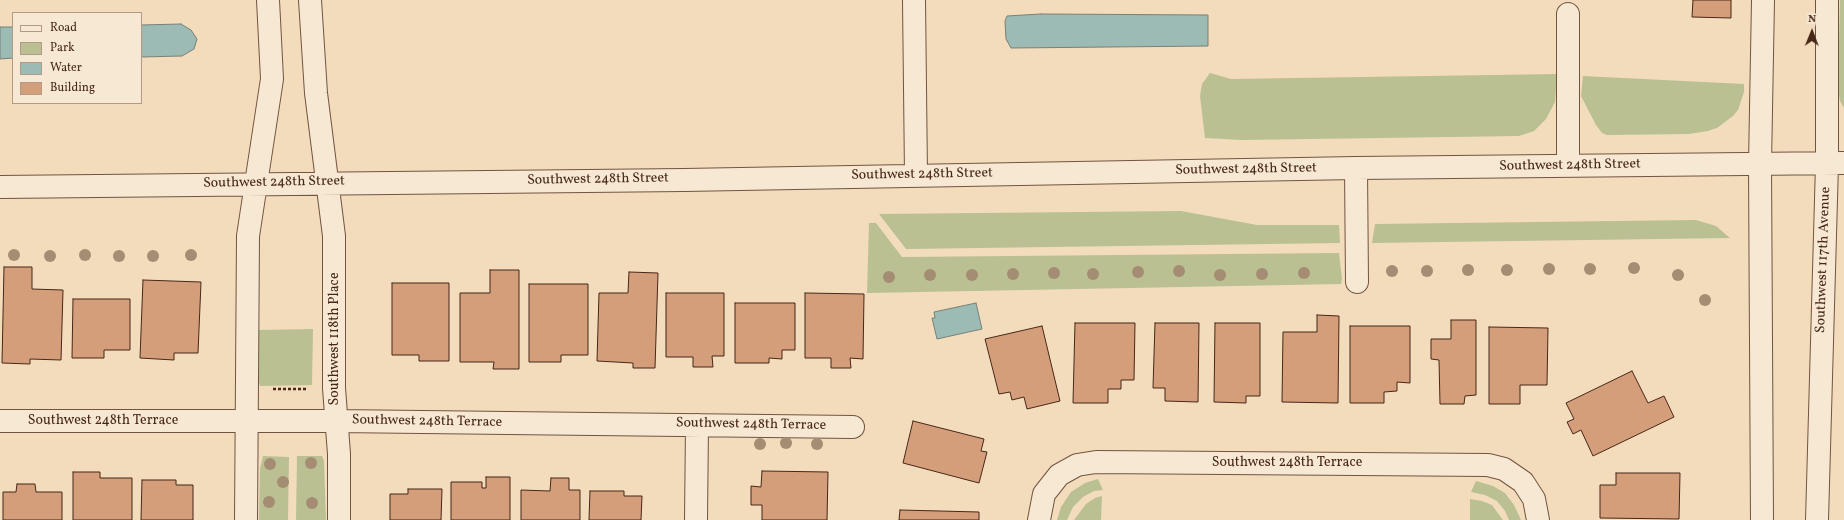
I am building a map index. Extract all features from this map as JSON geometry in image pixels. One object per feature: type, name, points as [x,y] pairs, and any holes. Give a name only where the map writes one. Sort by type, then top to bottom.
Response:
[{"type":"street","points":[[246,520],[248,422],[248,236],[272,79],[268,0]]},
{"type":"street","name":"Southwest 118th Place","points":[[310,0],[315,87],[335,249],[334,377],[339,454],[339,520]]},
{"type":"street","points":[[914,0],[916,175]]},
{"type":"street","points":[[1762,520],[1760,164],[1763,0]]},
{"type":"street","name":"Southwest 117th Avenue","points":[[1817,520],[1835,163],[1827,0]]},
{"type":"street","points":[[1568,14],[1568,166]]},
{"type":"street","name":"Southwest 248th Street","points":[[0,187],[684,180],[1356,168],[1835,163]]},
{"type":"street","points":[[1356,168],[1358,282]]},
{"type":"street","name":"Southwest 248th Terrace","points":[[0,421],[336,421],[853,426]]},
{"type":"street","points":[[696,520],[697,425]]},
{"type":"street","name":"Southwest 248th Terrace","points":[[1039,520],[1044,494],[1052,482],[1067,470],[1077,466],[1087,463],[1103,462],[1488,465],[1504,469],[1523,482],[1534,499],[1538,520]]},
{"type":"path","points":[[268,389],[311,389]]},
{"type":"green space","points":[[1840,0],[1844,0],[1844,108],[1840,101],[1838,88]]},
{"type":"green space","points":[[1210,73],[1231,79],[1557,74],[1555,102],[1546,119],[1534,131],[1519,136],[1242,140],[1205,138],[1200,96],[1202,84]]},
{"type":"green space","points":[[1583,76],[1744,84],[1744,92],[1738,110],[1733,116],[1717,128],[1708,131],[1689,134],[1607,135],[1602,133],[1596,125],[1581,96]]},
{"type":"green space","points":[[1181,211],[1257,225],[1339,225],[1340,243],[906,249],[879,214]]},
{"type":"green space","points":[[1696,220],[1716,226],[1730,238],[1372,243],[1375,224]]},
{"type":"green space","points":[[869,223],[876,223],[902,257],[1339,253],[1342,279],[1341,284],[867,293]]},
{"type":"green space","points":[[313,329],[312,385],[260,386],[258,379],[259,330]]},
{"type":"green space","points":[[263,456],[289,457],[288,520],[259,520],[260,469]]},
{"type":"green space","points":[[297,456],[322,456],[324,461],[326,520],[296,520]]},
{"type":"green space","points":[[1098,479],[1103,490],[1094,491],[1083,497],[1073,507],[1067,520],[1057,520],[1061,507],[1071,492],[1085,483]]},
{"type":"green space","points":[[1476,481],[1493,486],[1505,493],[1514,505],[1521,520],[1509,520],[1505,511],[1497,501],[1485,495],[1471,492]]},
{"type":"green space","points":[[1102,496],[1101,520],[1074,520],[1086,504],[1095,498]]},
{"type":"green space","points":[[1470,499],[1482,501],[1492,505],[1503,520],[1470,520]]},
{"type":"water","points":[[1041,14],[1208,15],[1208,46],[1011,48],[1006,39],[1005,21],[1007,16]]},
{"type":"water","points":[[181,24],[191,30],[197,39],[194,49],[182,56],[142,57],[142,25]]},
{"type":"water","points":[[0,27],[12,27],[12,58],[0,59]]},
{"type":"water","points":[[976,303],[982,329],[937,339],[932,318],[935,318],[934,312]]},
{"type":"building","points":[[1693,0],[1731,0],[1731,18],[1692,17]]},
{"type":"building","points":[[4,267],[32,267],[32,289],[63,290],[61,360],[30,359],[30,364],[2,363]]},
{"type":"building","points":[[490,270],[519,270],[519,369],[493,369],[494,362],[460,362],[460,293],[490,293]]},
{"type":"building","points":[[629,272],[658,273],[655,368],[633,368],[633,363],[597,361],[599,293],[628,293]]},
{"type":"building","points":[[143,280],[201,282],[198,353],[174,353],[174,360],[140,358]]},
{"type":"building","points":[[392,283],[449,283],[449,361],[419,361],[419,355],[392,355]]},
{"type":"building","points":[[529,284],[588,284],[588,355],[561,355],[561,362],[529,362]]},
{"type":"building","points":[[666,293],[724,293],[724,356],[712,356],[713,367],[693,367],[693,357],[666,357]]},
{"type":"building","points":[[805,293],[864,294],[863,359],[850,358],[851,368],[831,368],[831,358],[805,358]]},
{"type":"building","points":[[73,299],[130,299],[130,350],[104,350],[104,358],[72,358]]},
{"type":"building","points":[[735,303],[795,303],[795,350],[782,350],[782,359],[769,358],[769,363],[735,363]]},
{"type":"building","points":[[1317,315],[1339,316],[1338,403],[1282,402],[1283,332],[1317,332]]},
{"type":"building","points":[[1451,320],[1476,320],[1476,395],[1465,396],[1464,404],[1440,404],[1439,360],[1431,359],[1431,339],[1451,339]]},
{"type":"building","points":[[1075,323],[1135,323],[1134,380],[1121,380],[1121,389],[1108,389],[1108,403],[1073,403]]},
{"type":"building","points":[[1155,323],[1199,323],[1198,402],[1165,401],[1165,388],[1153,388]]},
{"type":"building","points":[[1215,323],[1260,323],[1260,396],[1246,396],[1246,403],[1214,402]]},
{"type":"building","points":[[1042,326],[1060,401],[1027,409],[1024,397],[1012,400],[1010,392],[999,394],[985,339]]},
{"type":"building","points":[[1350,326],[1410,326],[1410,383],[1397,382],[1397,391],[1384,392],[1384,403],[1350,403]]},
{"type":"building","points":[[1489,327],[1548,328],[1547,385],[1520,385],[1520,404],[1489,404]]},
{"type":"building","points":[[1632,371],[1648,403],[1664,396],[1674,417],[1593,456],[1581,430],[1573,434],[1567,422],[1574,419],[1566,403]]},
{"type":"building","points":[[913,421],[984,439],[981,451],[987,452],[979,483],[903,463]]},
{"type":"building","points":[[762,471],[828,472],[827,520],[762,520],[762,505],[751,505],[751,486],[761,487]]},
{"type":"building","points":[[73,472],[100,472],[100,478],[132,478],[132,520],[73,520]]},
{"type":"building","points":[[1616,473],[1680,473],[1679,519],[1600,518],[1600,485],[1616,485]]},
{"type":"building","points":[[486,477],[510,477],[510,520],[451,520],[451,482],[482,482],[482,488],[486,488]]},
{"type":"building","points":[[551,478],[569,478],[569,490],[580,490],[580,520],[521,520],[521,490],[550,491]]},
{"type":"building","points":[[142,480],[176,480],[176,485],[193,485],[193,520],[141,520]]},
{"type":"building","points":[[17,484],[35,484],[36,492],[62,492],[62,520],[3,520],[3,492],[16,492]]},
{"type":"building","points":[[408,489],[442,489],[441,520],[390,520],[390,494],[408,494]]},
{"type":"building","points":[[590,491],[624,491],[624,496],[642,496],[641,520],[589,520]]},
{"type":"building","points":[[900,510],[979,512],[979,520],[899,520]]}]
